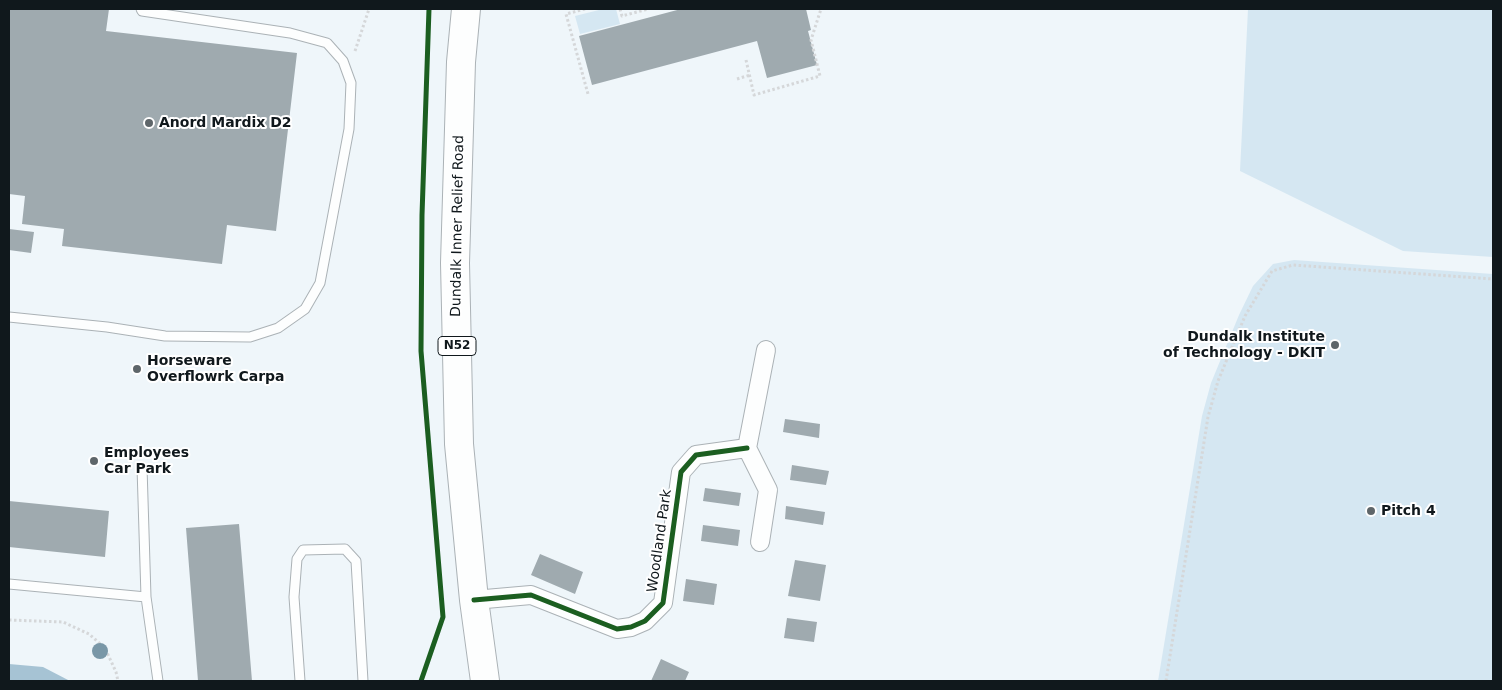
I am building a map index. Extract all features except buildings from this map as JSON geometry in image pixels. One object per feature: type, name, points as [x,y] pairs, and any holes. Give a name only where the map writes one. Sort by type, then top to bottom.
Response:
[{"type":"main road","name":"Dundalk Inner Relief Road","points":[[466,9],[461,62],[455,263],[459,444],[474,600],[485,681]]},
{"type":"street","points":[[760,542],[768,490],[747,448],[766,350]]},
{"type":"street","name":"Woodland Park","points":[[474,600],[531,595],[617,629],[631,627],[645,621],[663,603],[681,472],[696,456],[747,448]]},
{"type":"lane","points":[[9,317],[107,327],[165,336],[250,337],[278,328],[305,309],[320,283],[349,129],[351,83],[343,61],[327,43],[290,32],[141,9]]},
{"type":"lane","points":[[142,467],[146,598],[158,681]]},
{"type":"lane","points":[[300,681],[294,597],[297,558],[303,550],[345,549],[356,561],[363,681]]},
{"type":"lane","points":[[9,584],[146,598]]},
{"type":"path","points":[[348,73],[369,9]]},
{"type":"path","points":[[585,9],[566,14],[588,94]]},
{"type":"path","points":[[620,9],[622,16],[648,9]]},
{"type":"path","points":[[746,60],[754,95],[820,76],[812,40],[821,9]]},
{"type":"path","points":[[737,79],[750,75]]},
{"type":"path","points":[[1166,681],[1208,417],[1218,381],[1245,316],[1272,271],[1293,265],[1493,279]]},
{"type":"path","points":[[9,620],[64,622],[89,634],[105,648],[118,681]]},
{"type":"shaded area","points":[[603,9],[616,9],[620,24],[580,34],[575,16]]},
{"type":"shaded area","points":[[1248,9],[1493,9],[1493,257],[1403,251],[1240,171]]},
{"type":"shaded area","name":"Pitch 4","points":[[1294,260],[1493,274],[1493,681],[1158,681],[1202,416],[1211,383],[1253,286],[1273,264]]},
{"type":"shaded area","points":[[9,664],[43,667],[70,681],[9,681]]},
{"type":"cycle path","points":[[421,681],[443,617],[421,351],[422,215],[429,9]]},
{"type":"cycle path","points":[[474,600],[531,595],[617,629],[631,627],[645,621],[663,603],[681,472],[696,455],[747,448]]},
{"type":"place","name":"Anord Mardix D2","points":[[149,123]]},
{"type":"place","name":"Dundalk Institute of Technology - DKIT","points":[[1335,345]]},
{"type":"place","name":"Horseware Overflowrk Carpa","points":[[137,369]]},
{"type":"place","name":"Employees Car Park","points":[[94,461]]},
{"type":"place","name":"Pitch 4","points":[[1371,511]]}]
